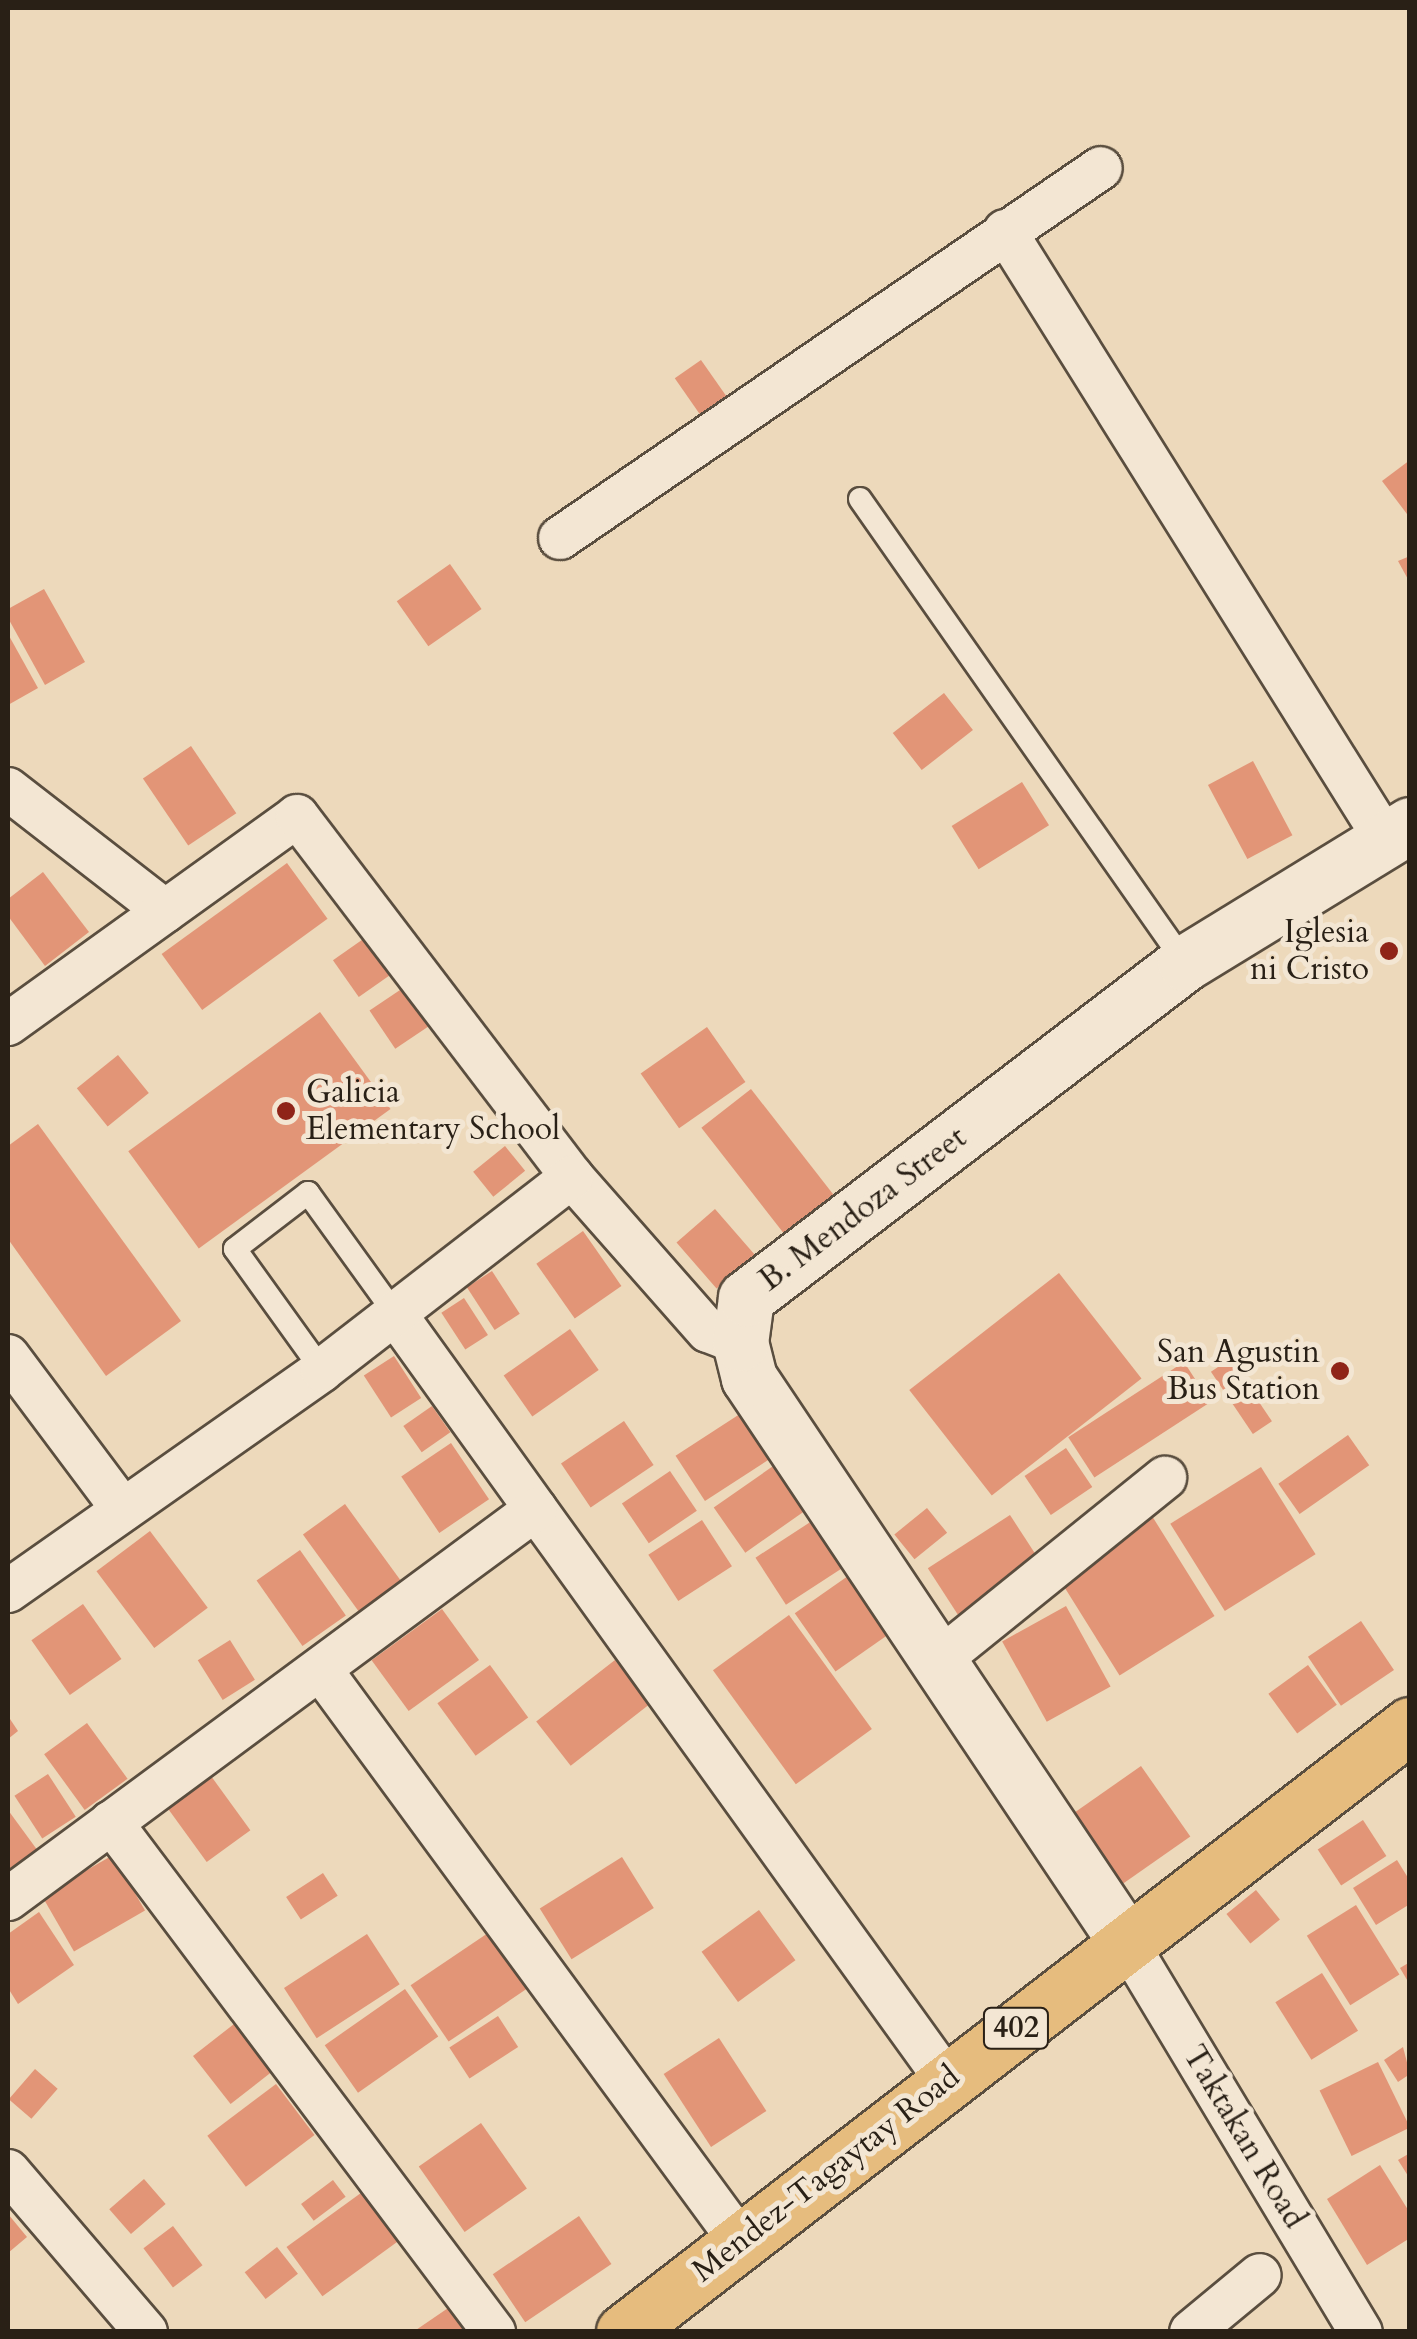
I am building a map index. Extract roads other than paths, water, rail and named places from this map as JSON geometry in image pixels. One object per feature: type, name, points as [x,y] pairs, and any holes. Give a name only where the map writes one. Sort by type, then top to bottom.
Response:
[{"type":"main road","name":"Mendez-Tagaytay Road","points":[[624,2332],[1410,1725]]},
{"type":"street","points":[[560,538],[1102,168]]},
{"type":"street","points":[[1005,231],[1397,832]]},
{"type":"street","points":[[8,789],[165,911]]},
{"type":"street","points":[[8,1024],[297,816],[572,1178],[708,1332],[740,1343],[749,1378],[1127,1943]]},
{"type":"street","name":"B. Mendoza Street","points":[[740,1343],[746,1298],[1185,963],[1397,832]]},
{"type":"street","points":[[8,1591],[322,1370],[572,1178]]},
{"type":"street","points":[[396,1315],[947,2081]]},
{"type":"street","points":[[8,1356],[123,1510]]},
{"type":"street","points":[[938,1661],[1165,1478]]},
{"type":"street","points":[[8,1899],[536,1509]]},
{"type":"street","points":[[322,1670],[740,2242]]},
{"type":"street","points":[[111,1822],[494,2332]]},
{"type":"street","name":"Taktakan Road","points":[[1127,1943],[1361,2332]]},
{"type":"street","points":[[8,2170],[146,2332]]},
{"type":"street","points":[[1210,2325],[1260,2275]]},
{"type":"lane","points":[[860,499],[1185,963]]},
{"type":"lane","points":[[322,1370],[235,1249],[308,1193],[396,1315]]},
{"type":"place","name":"Iglesia ni Cristo","points":[[1389,951]]},
{"type":"place","name":"Galicia Elementary School","points":[[286,1111]]},
{"type":"place","name":"San Agustin Bus Station","points":[[1340,1371]]}]
